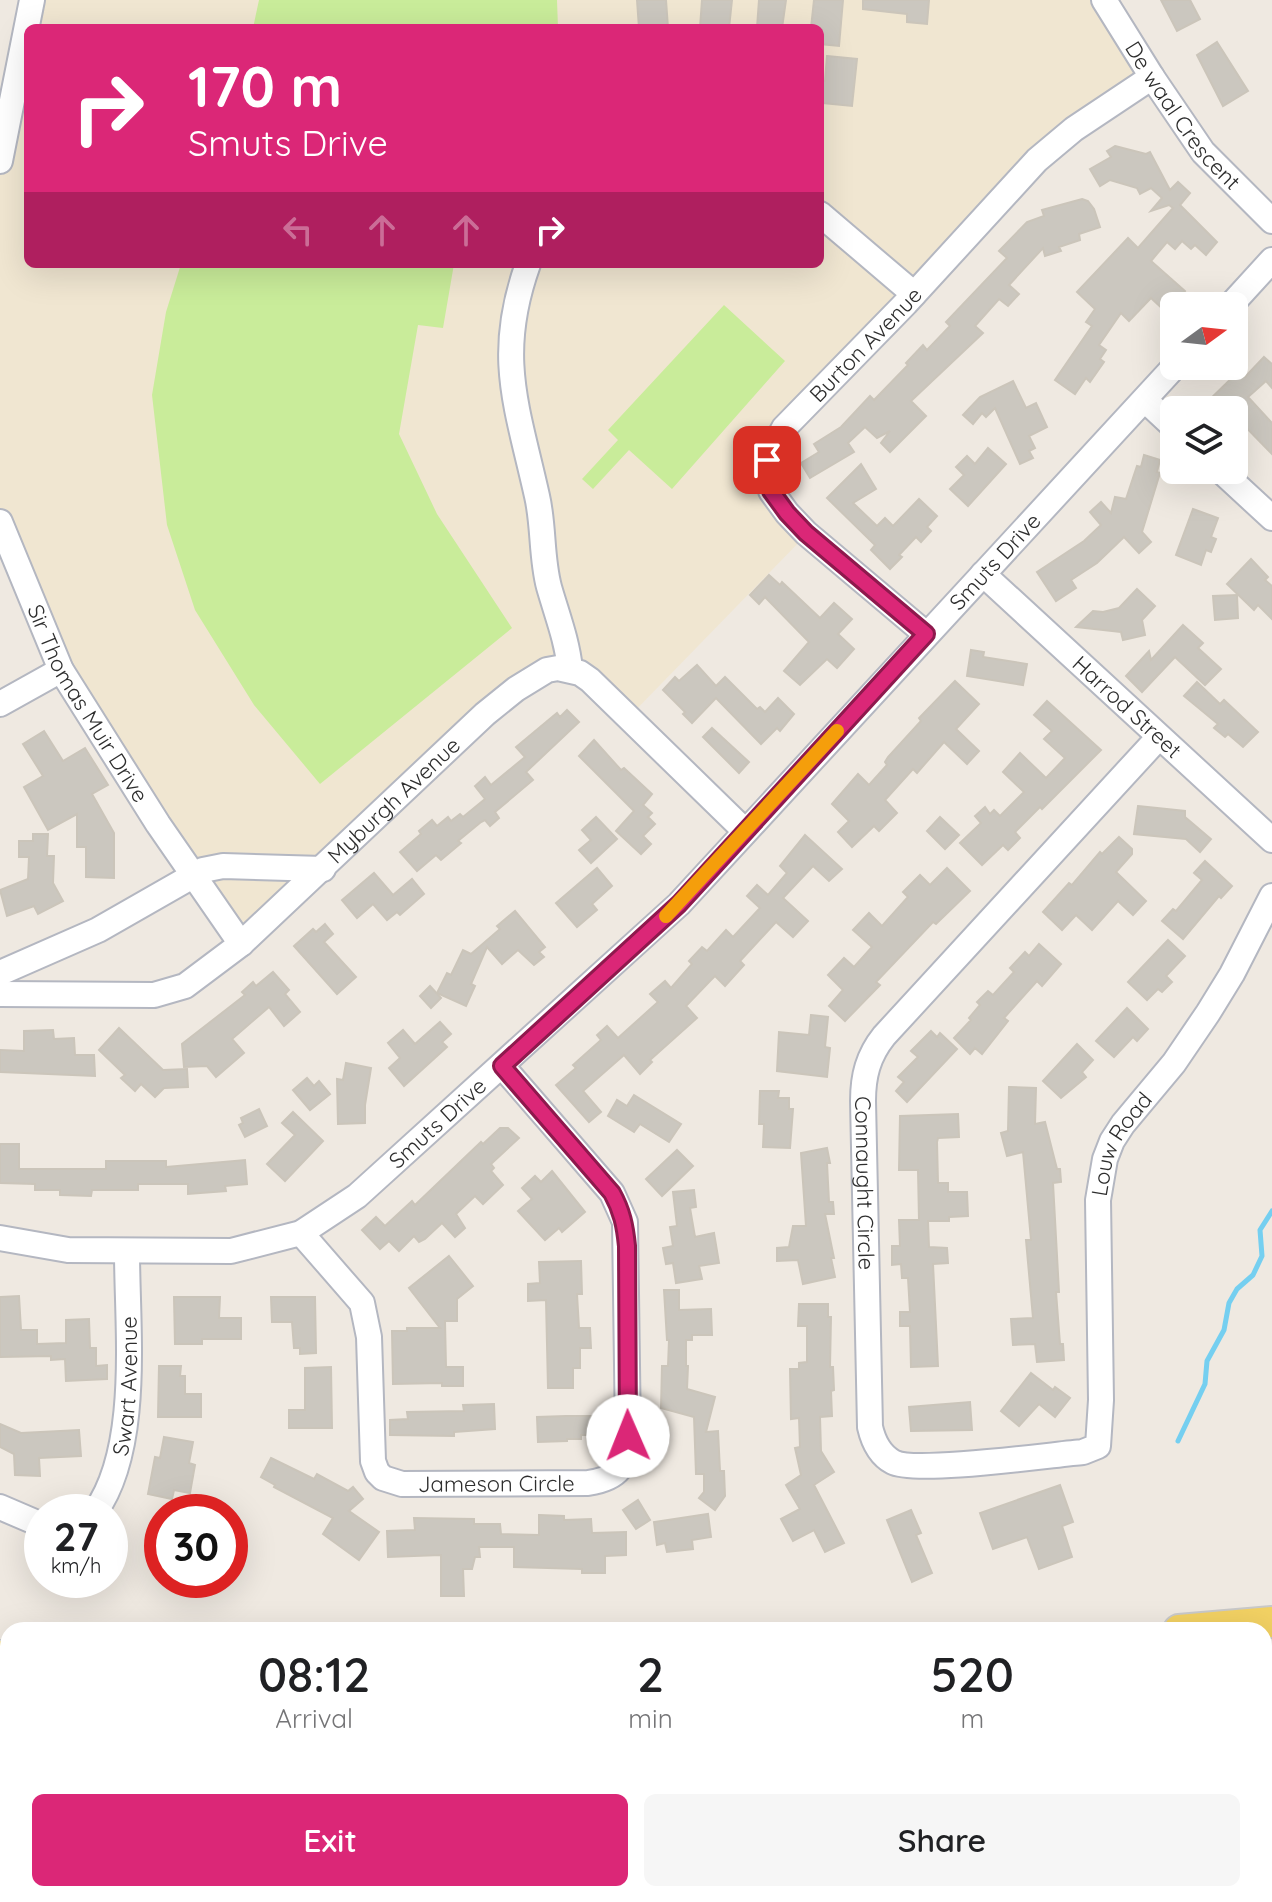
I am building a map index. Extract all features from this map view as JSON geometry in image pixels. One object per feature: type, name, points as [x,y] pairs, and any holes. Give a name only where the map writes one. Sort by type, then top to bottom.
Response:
[{"type":"street","points":[[0,161],[12,42],[32,0]]},
{"type":"street","name":"De waal Crescent","points":[[1104,0],[1203,152],[1272,221]]},
{"type":"street","name":"Burton Avenue","points":[[926,634],[806,533],[787,513],[771,491],[767,460],[784,428],[914,294],[1037,160],[1074,129],[1152,77]]},
{"type":"street","points":[[824,217],[914,294]]},
{"type":"street","points":[[1243,292],[1272,260]]},
{"type":"street","points":[[527,268],[516,301],[509,357],[515,408],[542,521],[546,573],[563,631],[570,669],[590,680],[745,831]]},
{"type":"street","name":"Smuts Drive","points":[[0,1238],[68,1250],[231,1251],[301,1233],[357,1196],[679,904],[1163,380]]},
{"type":"street","points":[[1145,400],[1160,414]]},
{"type":"street","points":[[1235,484],[1272,518]]},
{"type":"street","name":"Sir Thomas Muir Drive","points":[[0,522],[61,670],[193,876],[241,944]]},
{"type":"street","name":"Harrod Street","points":[[983,574],[1272,840]]},
{"type":"street","name":"Myburgh Avenue","points":[[0,994],[154,995],[185,986],[241,944],[485,714],[516,689],[547,670],[570,669]]},
{"type":"street","points":[[0,704],[61,670]]},
{"type":"street","name":"Connaught Circle","points":[[1101,1430],[1098,1446],[1092,1450],[941,1466],[894,1463],[879,1449],[870,1427],[863,1082],[869,1059],[884,1036],[1159,737]]},
{"type":"street","points":[[0,973],[98,930],[203,870],[223,866],[323,869]]},
{"type":"street","name":"Louw Road","points":[[1101,1430],[1098,1200],[1105,1159],[1123,1124],[1174,1063],[1208,1013],[1272,896]]},
{"type":"street","name":"Jameson Circle","points":[[301,1233],[362,1303],[369,1337],[371,1448],[377,1472],[383,1478],[402,1484],[588,1483],[606,1480],[614,1475],[622,1467],[628,1436],[625,1222],[612,1193],[502,1066]]},
{"type":"street","name":"Swart Avenue","points":[[105,1494],[125,1425],[127,1252]]},
{"type":"street","points":[[0,1507],[24,1517]]},
{"type":"shaded area","points":[[33,0],[1100,0],[1147,81],[1072,126],[766,459],[808,533],[625,721],[558,669],[516,686],[241,947],[127,772],[0,526],[0,156],[24,43],[24,268],[824,268],[824,24],[28,24]]},
{"type":"green space","points":[[259,0],[557,0],[558,24],[254,24]]},
{"type":"green space","points":[[180,268],[453,268],[443,328],[418,325],[399,434],[437,514],[512,628],[320,784],[254,705],[195,610],[167,525],[152,395],[166,312]]},
{"type":"green space","points":[[724,305],[785,361],[672,489],[629,450],[593,489],[582,479],[618,440],[608,430]]},
{"type":"building","points":[[637,0],[666,0],[668,24],[639,24]]},
{"type":"building","points":[[702,0],[732,0],[729,24],[700,24]]},
{"type":"building","points":[[759,0],[786,0],[783,24],[757,24]]},
{"type":"building","points":[[814,0],[843,0],[839,46],[824,44],[824,24],[811,24]]},
{"type":"building","points":[[863,0],[929,0],[927,24],[907,22],[907,14],[863,9]]},
{"type":"building","points":[[1161,0],[1190,0],[1200,19],[1177,31]]},
{"type":"building","points":[[1217,42],[1248,91],[1223,106],[1197,55]]},
{"type":"building","points":[[827,56],[857,59],[852,106],[824,103]]},
{"type":"building","points":[[1115,146],[1146,154],[1150,152],[1170,190],[1178,182],[1190,193],[1180,205],[1217,242],[1206,255],[1195,245],[1191,249],[1182,241],[1175,249],[1167,242],[1151,261],[1185,291],[1160,292],[1160,306],[1151,298],[1129,321],[1121,313],[1099,345],[1106,350],[1100,359],[1104,362],[1090,382],[1086,378],[1075,394],[1055,380],[1092,326],[1086,322],[1095,309],[1077,292],[1128,238],[1138,248],[1173,208],[1169,205],[1151,211],[1162,198],[1151,188],[1140,194],[1137,188],[1110,180],[1100,186],[1090,169],[1111,157],[1107,151]]},
{"type":"building","points":[[1082,199],[1094,209],[1100,227],[1079,234],[1080,240],[1059,247],[1061,251],[1045,256],[1043,248],[1009,285],[1019,294],[1008,306],[999,299],[975,326],[983,333],[911,401],[926,416],[890,452],[881,443],[890,431],[877,438],[865,427],[848,443],[854,452],[810,478],[801,463],[819,452],[814,444],[841,427],[870,396],[874,400],[923,345],[927,350],[950,326],[946,322],[1007,258],[999,251],[1027,222],[1044,216],[1042,210]]},
{"type":"building","points":[[1264,357],[1272,364],[1272,388],[1266,381],[1248,397],[1213,396],[1230,380],[1248,380],[1248,374]]},
{"type":"building","points":[[1013,381],[1026,408],[1036,403],[1047,427],[1029,436],[1035,448],[1029,451],[1033,458],[1020,464],[995,408],[986,417],[982,413],[973,424],[963,415],[980,397]]},
{"type":"building","points":[[1248,397],[1272,423],[1272,454],[1248,429]]},
{"type":"building","points":[[988,448],[1006,464],[968,506],[950,489],[964,475],[956,467],[967,456],[975,464]]},
{"type":"building","points":[[1144,455],[1160,460],[1157,472],[1160,473],[1142,532],[1151,542],[1139,553],[1124,537],[1097,563],[1071,580],[1076,588],[1056,601],[1037,572],[1084,541],[1101,525],[1090,512],[1101,502],[1111,513],[1115,497],[1126,499],[1137,466],[1141,467]]},
{"type":"building","points":[[861,464],[876,489],[853,503],[877,526],[885,518],[893,526],[919,499],[937,516],[927,527],[931,531],[921,542],[916,537],[890,569],[871,550],[875,545],[827,498]]},
{"type":"building","points":[[1193,509],[1218,518],[1211,537],[1216,539],[1211,552],[1206,550],[1201,565],[1176,555]]},
{"type":"building","points":[[1251,559],[1272,586],[1272,619],[1258,605],[1254,610],[1227,584]]},
{"type":"building","points":[[769,575],[780,585],[782,582],[820,618],[834,603],[852,619],[838,634],[854,649],[837,668],[827,659],[800,685],[784,671],[809,642],[765,597],[759,604],[750,595]]},
{"type":"building","points":[[1137,589],[1155,606],[1142,620],[1145,635],[1123,640],[1121,632],[1076,627],[1093,611],[1119,608]]},
{"type":"building","points":[[1237,595],[1238,618],[1215,620],[1213,596]]},
{"type":"building","points":[[1183,625],[1203,643],[1198,648],[1221,669],[1205,685],[1175,657],[1142,692],[1126,676],[1149,651],[1151,660]]},
{"type":"building","points":[[971,650],[984,652],[983,657],[1027,664],[1023,685],[967,676]]},
{"type":"building","points":[[697,665],[716,686],[725,677],[757,709],[760,707],[765,712],[778,698],[794,714],[780,731],[777,728],[761,744],[716,698],[692,723],[663,690],[675,677],[679,681]]},
{"type":"building","points":[[955,681],[979,704],[956,729],[979,751],[967,764],[944,742],[917,773],[913,769],[885,800],[897,813],[879,831],[874,826],[852,847],[838,832],[849,821],[832,804],[858,774],[869,785],[887,765],[888,757],[921,721],[919,718]]},
{"type":"building","points":[[1197,682],[1220,704],[1224,700],[1258,732],[1243,747],[1228,734],[1225,737],[1214,728],[1218,724],[1184,696]]},
{"type":"building","points":[[1047,701],[1101,750],[1015,832],[1020,838],[1008,850],[1003,845],[982,865],[960,843],[981,823],[975,816],[985,807],[990,814],[994,810],[1000,816],[1024,792],[1003,772],[1020,753],[1046,778],[1065,758],[1044,739],[1052,731],[1034,715]]},
{"type":"building","points":[[567,710],[579,722],[526,772],[533,780],[495,812],[499,818],[490,826],[485,820],[481,822],[441,860],[436,855],[417,871],[400,852],[421,834],[419,831],[432,820],[437,826],[448,817],[451,821],[460,814],[463,817],[485,799],[475,786],[485,777],[491,785],[525,757],[516,747],[557,713],[560,717]]},
{"type":"building","points":[[712,728],[749,762],[739,773],[703,737]]},
{"type":"building","points":[[44,731],[63,761],[85,748],[108,785],[92,794],[114,833],[114,878],[86,877],[86,847],[77,847],[77,814],[48,830],[24,787],[43,776],[23,744]]},
{"type":"building","points":[[594,740],[621,770],[624,768],[652,794],[643,805],[652,813],[648,817],[655,824],[643,836],[651,844],[641,854],[616,831],[634,811],[579,756]]},
{"type":"building","points":[[1138,806],[1185,811],[1185,817],[1211,839],[1200,852],[1186,839],[1134,834]]},
{"type":"building","points":[[596,817],[617,839],[591,863],[579,850],[591,840],[582,830]]},
{"type":"building","points":[[940,817],[959,835],[945,849],[927,831]]},
{"type":"building","points":[[33,834],[48,834],[47,856],[54,856],[53,883],[63,901],[38,914],[34,906],[7,916],[0,890],[28,879],[29,857],[19,857],[19,841],[33,841]]},
{"type":"building","points":[[805,835],[842,869],[829,881],[813,866],[783,898],[808,921],[793,937],[776,922],[740,961],[744,965],[725,986],[715,976],[686,1006],[697,1018],[650,1060],[652,1062],[640,1074],[624,1055],[583,1091],[601,1112],[589,1122],[556,1085],[601,1040],[597,1035],[607,1026],[618,1038],[658,1002],[650,994],[665,981],[671,988],[702,947],[707,951],[726,930],[733,937],[760,908],[747,896],[757,885],[768,895],[787,873],[780,866]]},
{"type":"building","points":[[1119,837],[1132,849],[1132,854],[1116,872],[1146,901],[1133,915],[1118,901],[1092,930],[1076,915],[1062,930],[1043,912],[1069,883],[1072,885],[1100,852],[1102,854]]},
{"type":"building","points":[[1205,861],[1232,886],[1221,898],[1219,896],[1183,939],[1162,921],[1173,909],[1176,911],[1202,880],[1194,873]]},
{"type":"building","points":[[597,868],[612,886],[592,904],[597,910],[577,927],[556,903]]},
{"type":"building","points":[[947,868],[970,891],[936,924],[933,922],[876,982],[880,985],[845,1021],[829,1006],[843,990],[828,975],[844,958],[854,967],[872,947],[853,930],[869,913],[882,926],[908,897],[903,892],[920,875],[930,885]]},
{"type":"building","points":[[374,873],[393,895],[412,879],[424,894],[400,915],[397,912],[387,920],[373,904],[357,918],[342,900]]},
{"type":"building","points":[[515,911],[545,947],[539,952],[544,957],[534,965],[518,950],[502,964],[487,947],[471,984],[475,986],[466,1006],[437,993],[447,973],[451,975],[463,950],[471,954]]},
{"type":"building","points":[[325,924],[333,934],[324,942],[356,977],[337,994],[294,946],[313,929],[316,932]]},
{"type":"building","points":[[1168,940],[1185,956],[1166,976],[1172,982],[1162,992],[1158,989],[1147,1000],[1128,982]]},
{"type":"building","points":[[1039,944],[1061,964],[1042,986],[1037,981],[1004,1018],[1008,1021],[982,1054],[975,1048],[970,1054],[954,1038],[971,1020],[969,1018],[980,1005],[977,1002],[988,991],[993,995],[1014,972],[1010,968],[1025,952],[1029,956]]},
{"type":"building","points":[[273,972],[289,990],[285,994],[300,1012],[284,1026],[269,1007],[232,1039],[244,1053],[216,1077],[207,1066],[184,1067],[182,1044],[245,995],[242,992],[253,982],[256,986]]},
{"type":"building","points":[[430,986],[441,998],[431,1008],[420,996]]},
{"type":"building","points":[[1127,1008],[1148,1029],[1137,1041],[1133,1037],[1114,1057],[1096,1041]]},
{"type":"building","points":[[811,1015],[828,1017],[825,1047],[830,1048],[827,1077],[777,1071],[779,1032],[809,1035]]},
{"type":"building","points":[[440,1022],[451,1034],[442,1042],[447,1047],[404,1086],[389,1068],[400,1058],[388,1043],[403,1030],[415,1044]]},
{"type":"building","points":[[119,1028],[163,1070],[187,1069],[188,1087],[164,1088],[155,1097],[141,1084],[135,1091],[121,1078],[125,1075],[99,1050]]},
{"type":"building","points":[[53,1030],[54,1039],[74,1038],[75,1055],[94,1055],[95,1076],[0,1072],[0,1050],[24,1051],[24,1031]]},
{"type":"building","points":[[931,1031],[937,1037],[940,1033],[957,1049],[907,1102],[896,1091],[904,1082],[898,1077],[918,1057],[911,1051]]},
{"type":"building","points":[[1077,1044],[1093,1060],[1082,1072],[1086,1077],[1061,1098],[1043,1081]]},
{"type":"building","points":[[346,1063],[371,1068],[365,1123],[338,1124],[337,1079],[343,1080]]},
{"type":"building","points":[[307,1078],[314,1086],[319,1081],[330,1094],[310,1110],[293,1090]]},
{"type":"building","points":[[1009,1087],[1036,1088],[1035,1124],[1045,1122],[1057,1169],[1060,1169],[1061,1182],[1053,1183],[1059,1292],[1056,1292],[1064,1360],[1037,1362],[1035,1344],[1013,1345],[1011,1319],[1033,1318],[1026,1240],[1031,1240],[1023,1152],[1007,1156],[1001,1133],[1008,1131]]},
{"type":"building","points":[[760,1091],[779,1091],[778,1098],[789,1098],[789,1109],[793,1109],[790,1148],[763,1147],[764,1124],[759,1124]]},
{"type":"building","points":[[634,1095],[681,1124],[669,1142],[640,1124],[634,1132],[608,1116],[617,1100],[627,1106]]},
{"type":"building","points":[[259,1109],[267,1126],[245,1137],[239,1125],[243,1123],[241,1118]]},
{"type":"building","points":[[293,1112],[323,1141],[285,1181],[267,1164],[295,1135],[282,1123]]},
{"type":"building","points":[[958,1114],[959,1137],[938,1138],[938,1183],[948,1183],[948,1192],[967,1192],[968,1216],[949,1217],[949,1221],[928,1221],[929,1247],[947,1248],[948,1263],[933,1264],[938,1366],[911,1367],[910,1326],[900,1326],[900,1312],[910,1312],[908,1278],[902,1278],[901,1264],[892,1265],[892,1246],[900,1246],[899,1220],[919,1220],[918,1170],[899,1170],[900,1116]]},
{"type":"building","points":[[500,1128],[508,1128],[519,1138],[491,1164],[494,1168],[491,1171],[503,1185],[483,1204],[475,1196],[456,1214],[465,1228],[455,1237],[442,1223],[419,1242],[414,1236],[399,1251],[389,1241],[380,1249],[362,1230],[376,1217],[385,1226],[412,1201],[415,1205]]},
{"type":"building","points":[[0,1144],[19,1144],[19,1169],[106,1169],[106,1161],[166,1161],[166,1167],[245,1160],[247,1184],[225,1186],[226,1191],[188,1194],[188,1184],[138,1184],[138,1190],[92,1190],[91,1196],[60,1195],[60,1190],[35,1190],[35,1184],[0,1183]]},
{"type":"building","points":[[827,1148],[830,1163],[827,1163],[829,1202],[833,1202],[834,1214],[825,1214],[835,1277],[803,1284],[798,1260],[777,1261],[777,1248],[789,1247],[793,1226],[806,1226],[801,1153]]},
{"type":"building","points":[[677,1150],[693,1166],[662,1196],[646,1179]]},
{"type":"building","points":[[552,1171],[585,1212],[562,1232],[559,1228],[545,1240],[518,1211],[532,1199],[522,1188],[535,1176],[541,1182]]},
{"type":"building","points":[[694,1190],[696,1207],[690,1208],[695,1237],[714,1233],[719,1263],[699,1266],[702,1279],[676,1283],[673,1263],[666,1264],[663,1248],[673,1246],[670,1227],[677,1226],[673,1192]]},
{"type":"building","points":[[449,1256],[473,1286],[457,1299],[457,1321],[445,1321],[446,1367],[463,1367],[463,1386],[393,1384],[392,1331],[440,1328],[409,1288]]},
{"type":"building","points":[[581,1261],[582,1294],[577,1294],[579,1328],[590,1328],[591,1348],[580,1348],[580,1368],[573,1368],[573,1388],[548,1388],[546,1300],[528,1301],[528,1284],[540,1283],[539,1262]]},
{"type":"building","points":[[664,1290],[679,1290],[679,1310],[711,1309],[712,1335],[692,1335],[692,1340],[686,1340],[686,1366],[687,1389],[715,1397],[706,1432],[718,1431],[725,1496],[715,1510],[699,1498],[704,1492],[704,1474],[696,1474],[694,1417],[661,1408],[662,1366],[668,1366],[669,1340]]},
{"type":"building","points":[[19,1296],[21,1330],[37,1330],[37,1344],[66,1343],[66,1320],[89,1319],[90,1348],[96,1348],[96,1366],[107,1365],[107,1379],[66,1381],[65,1359],[51,1360],[51,1356],[0,1357],[0,1297]]},
{"type":"building","points":[[174,1297],[220,1297],[219,1318],[241,1318],[241,1339],[202,1339],[202,1344],[175,1344]]},
{"type":"building","points":[[271,1297],[315,1297],[316,1353],[300,1354],[300,1348],[294,1348],[292,1322],[272,1322]]},
{"type":"building","points":[[799,1304],[828,1304],[828,1317],[831,1317],[832,1416],[820,1417],[821,1451],[834,1472],[814,1485],[844,1543],[825,1552],[814,1530],[793,1541],[781,1519],[800,1509],[786,1485],[801,1475],[795,1448],[800,1447],[799,1418],[791,1419],[790,1369],[799,1369],[799,1363],[807,1362],[807,1326],[798,1326]]},
{"type":"building","points":[[159,1366],[181,1366],[180,1376],[185,1376],[185,1394],[201,1394],[201,1417],[158,1417]]},
{"type":"building","points":[[331,1367],[332,1428],[289,1428],[289,1410],[305,1410],[305,1368]]},
{"type":"building","points":[[1031,1373],[1053,1390],[1055,1387],[1070,1398],[1055,1417],[1039,1404],[1019,1426],[1001,1411]]},
{"type":"building","points":[[970,1402],[972,1430],[911,1431],[909,1407]]},
{"type":"building","points":[[494,1404],[495,1429],[454,1432],[454,1436],[390,1435],[390,1420],[408,1419],[407,1412],[464,1411],[463,1405]]},
{"type":"building","points":[[594,1416],[595,1435],[581,1435],[581,1439],[567,1441],[538,1442],[537,1417]]},
{"type":"building","points":[[0,1424],[21,1433],[79,1430],[81,1456],[39,1458],[40,1476],[15,1475],[14,1454],[0,1447]]},
{"type":"building","points":[[164,1437],[193,1442],[189,1463],[195,1465],[190,1493],[174,1490],[173,1494],[148,1494],[155,1457],[160,1458]]},
{"type":"building","points":[[271,1458],[314,1479],[317,1474],[348,1491],[353,1487],[363,1499],[349,1511],[379,1532],[359,1560],[323,1534],[333,1518],[261,1477]]},
{"type":"building","points":[[1060,1485],[1073,1522],[1062,1526],[1072,1557],[1039,1569],[1027,1537],[993,1549],[980,1513]]},
{"type":"building","points":[[638,1500],[650,1520],[636,1529],[623,1510]]},
{"type":"building","points":[[911,1510],[921,1533],[916,1535],[932,1573],[912,1582],[887,1520]]},
{"type":"building","points":[[708,1514],[711,1537],[692,1540],[693,1549],[667,1552],[665,1543],[657,1545],[654,1522]]},
{"type":"building","points":[[539,1515],[564,1516],[564,1520],[591,1519],[592,1533],[626,1532],[626,1555],[605,1556],[605,1573],[582,1573],[582,1569],[514,1567],[514,1547],[479,1547],[480,1557],[475,1557],[472,1569],[463,1569],[464,1596],[441,1596],[441,1555],[388,1557],[387,1531],[415,1530],[414,1518],[474,1519],[474,1524],[500,1524],[501,1534],[539,1535]]},
{"type":"waterway","points":[[1178,1441],[1205,1384],[1207,1361],[1224,1330],[1229,1303],[1237,1289],[1253,1275],[1262,1256],[1260,1230],[1272,1211]]},
{"type":"slow traffic","points":[[666,916],[837,731]]},
{"type":"route","points":[[628,1436],[627,1246],[620,1206],[502,1066],[679,904],[926,634],[806,533],[787,513],[771,491],[767,460]]}]
